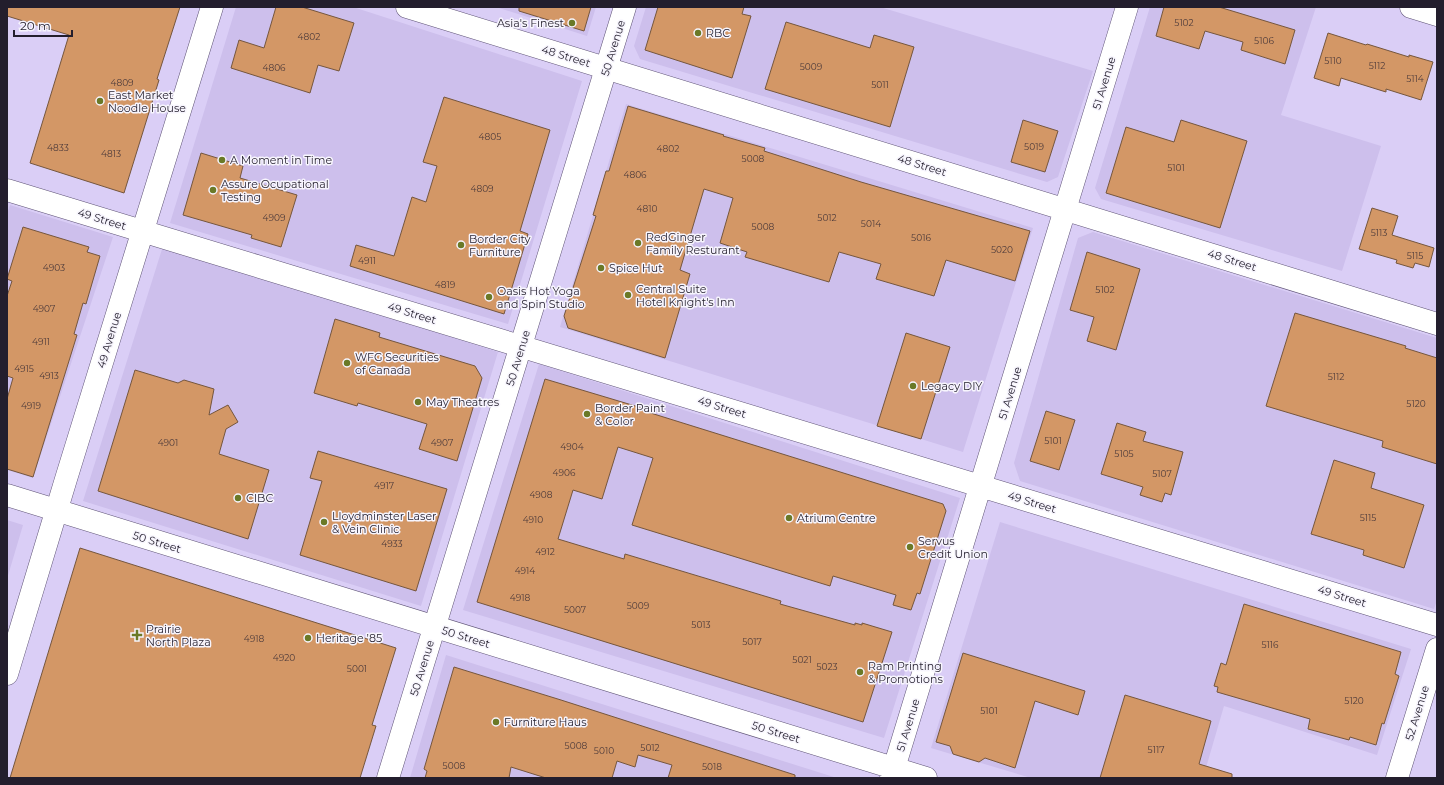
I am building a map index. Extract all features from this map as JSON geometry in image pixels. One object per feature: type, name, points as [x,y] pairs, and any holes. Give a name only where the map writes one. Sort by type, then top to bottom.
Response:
[{"type":"street","name":"49 Avenue","points":[[7,674],[212,7]]},
{"type":"street","name":"48 Street","points":[[406,7],[1437,324]]},
{"type":"street","name":"50 Avenue","points":[[388,778],[522,347],[625,7]]},
{"type":"street","name":"51 Avenue","points":[[893,773],[1127,7]]},
{"type":"street","points":[[1411,7],[1437,15]]},
{"type":"street","name":"49 Street","points":[[7,190],[1437,625]]},
{"type":"street","name":"50 Street","points":[[7,495],[435,627],[893,773],[926,778]]},
{"type":"street","name":"52 Avenue","points":[[1397,778],[1437,649]]},
{"type":"shaded area","points":[[236,7],[353,7],[582,81],[508,324],[170,223]]},
{"type":"shaded area","name":"Asia's Finest","points":[[496,7],[596,7],[587,36]]},
{"type":"shaded area","points":[[646,7],[880,7],[1093,71],[1058,177],[1047,182],[640,59],[634,46]]},
{"type":"shaded area","points":[[1150,7],[1316,7],[1281,115],[1381,146],[1342,271],[1101,199],[1095,188]]},
{"type":"shaded area","points":[[626,104],[1033,228],[963,452],[560,327]]},
{"type":"shaded area","points":[[10,205],[113,237],[33,478],[7,470],[7,214]]},
{"type":"shaded area","points":[[1093,232],[1437,338],[1437,600],[1434,609],[1020,481],[1014,463],[1078,238]]},
{"type":"shaded area","points":[[163,246],[498,352],[421,606],[83,501]]},
{"type":"shaded area","points":[[539,364],[960,498],[884,738],[463,610]]},
{"type":"shaded area","points":[[7,520],[23,525],[7,579]]},
{"type":"shaded area","points":[[1000,522],[1411,649],[1377,755],[1224,706],[1203,778],[1031,778],[931,748]]},
{"type":"shaded area","points":[[446,655],[837,778],[410,778]]},
{"type":"building","points":[[7,7],[180,7],[157,79],[159,80],[124,193],[30,163],[69,35],[7,16]]},
{"type":"building","points":[[276,7],[302,7],[354,23],[339,71],[318,65],[310,93],[231,68],[239,40],[264,48]]},
{"type":"building","name":"Asia's Finest","points":[[519,7],[591,7],[584,31],[519,11]]},
{"type":"building","name":"RBC","points":[[658,7],[744,7],[742,14],[751,16],[732,78],[645,50]]},
{"type":"building","points":[[1164,7],[1219,7],[1295,30],[1285,64],[1241,50],[1243,42],[1205,31],[1199,49],[1156,36]]},
{"type":"building","points":[[786,22],[870,48],[874,35],[914,47],[890,127],[765,89]]},
{"type":"building","points":[[1328,33],[1409,57],[1409,55],[1433,62],[1421,100],[1386,89],[1386,92],[1341,78],[1339,86],[1314,78]]},
{"type":"building","points":[[444,97],[550,130],[520,231],[528,234],[504,314],[350,266],[356,245],[394,256],[412,197],[426,202],[437,166],[423,162]]},
{"type":"building","points":[[628,106],[765,148],[764,151],[861,182],[1030,231],[1015,281],[946,260],[934,296],[876,279],[881,264],[839,252],[829,282],[745,257],[747,252],[720,243],[733,198],[704,189],[680,270],[690,274],[665,358],[568,328],[564,316],[596,216],[593,215],[606,171],[609,171]]},
{"type":"building","points":[[1023,120],[1058,131],[1045,172],[1011,162]]},
{"type":"building","points":[[1181,120],[1247,141],[1220,228],[1106,193],[1126,127],[1174,142]]},
{"type":"building","points":[[201,153],[243,166],[240,178],[297,195],[281,247],[251,238],[252,235],[183,215]]},
{"type":"building","points":[[1372,208],[1398,216],[1392,235],[1434,248],[1429,267],[1415,263],[1413,268],[1396,263],[1397,260],[1359,249]]},
{"type":"building","points":[[23,227],[89,247],[87,252],[100,256],[86,304],[83,303],[74,334],[77,335],[33,477],[7,469],[7,399],[13,378],[7,376],[7,296],[12,281],[7,279]]},
{"type":"building","points":[[1087,252],[1140,269],[1116,350],[1087,341],[1094,317],[1070,310]]},
{"type":"building","points":[[1295,313],[1406,346],[1405,348],[1437,358],[1437,464],[1382,447],[1383,441],[1266,406]]},
{"type":"building","points":[[335,319],[380,333],[379,337],[475,366],[482,378],[457,461],[419,449],[427,424],[358,403],[357,406],[314,393]]},
{"type":"building","name":"Legacy DIY","points":[[906,333],[950,347],[921,439],[877,426]]},
{"type":"building","points":[[135,370],[178,383],[184,380],[214,389],[209,415],[228,405],[238,422],[226,429],[219,454],[269,470],[248,539],[98,491]]},
{"type":"building","points":[[545,379],[642,408],[641,410],[943,504],[946,511],[920,594],[917,593],[911,610],[893,605],[896,595],[833,576],[830,586],[632,525],[653,458],[618,447],[602,499],[573,490],[558,539],[624,559],[625,554],[781,601],[780,604],[855,625],[855,623],[862,625],[862,623],[892,632],[863,722],[477,602]]},
{"type":"building","points":[[1046,411],[1075,420],[1059,470],[1030,461]]},
{"type":"building","points":[[1117,423],[1146,432],[1143,441],[1183,452],[1171,495],[1165,493],[1162,502],[1140,495],[1143,487],[1101,474]]},
{"type":"building","points":[[318,451],[447,489],[416,591],[300,555],[322,481],[310,478]]},
{"type":"building","points":[[1334,460],[1375,473],[1371,488],[1424,505],[1404,568],[1363,555],[1364,550],[1311,534]]},
{"type":"building","name":"Prairie North Plaza","points":[[80,548],[396,648],[372,725],[376,726],[360,778],[10,778]]},
{"type":"building","points":[[1244,604],[1401,652],[1395,674],[1399,676],[1384,724],[1382,723],[1376,745],[1350,737],[1349,740],[1308,729],[1310,719],[1217,692],[1218,687],[1214,686],[1221,663],[1226,665]]},
{"type":"building","points":[[963,653],[1085,691],[1078,715],[1035,701],[1015,768],[985,758],[979,762],[953,754],[950,746],[936,742]]},
{"type":"building","points":[[454,667],[795,775],[795,778],[668,778],[672,765],[638,755],[635,767],[617,761],[612,778],[546,778],[511,767],[509,778],[425,778],[427,771],[424,769]]},
{"type":"building","points":[[1125,695],[1211,721],[1199,764],[1232,774],[1232,778],[1100,778]]},
{"type":"place","name":"Asia's Finest","points":[[572,23]]},
{"type":"place","name":"RBC","points":[[698,33]]},
{"type":"place","name":"East Market Noodle House","points":[[100,101]]},
{"type":"place","name":"A Moment in Time","points":[[222,160]]},
{"type":"place","name":"Assure Ocupational Testing","points":[[213,190]]},
{"type":"place","name":"RedGinger Family Resturant","points":[[638,243]]},
{"type":"place","name":"Border City Furniture","points":[[461,245]]},
{"type":"place","name":"Spice Hut","points":[[601,268]]},
{"type":"place","name":"Central Suite Hotel Knight's Inn","points":[[628,295]]},
{"type":"place","name":"Oasis Hot Yoga and Spin Studio","points":[[489,297]]},
{"type":"place","name":"WFG Securities of Canada","points":[[347,363]]},
{"type":"place","name":"Legacy DIY","points":[[913,386]]},
{"type":"place","name":"May Theatres","points":[[418,402]]},
{"type":"place","name":"Border Paint & Color","points":[[587,414]]},
{"type":"place","name":"CIBC","points":[[238,498]]},
{"type":"place","name":"Atrium Centre","points":[[789,518]]},
{"type":"place","name":"Lloydminster Laser & Vein Clinic","points":[[324,522]]},
{"type":"place","name":"Servus Credit Union","points":[[910,547]]},
{"type":"place","name":"Prairie North Plaza","points":[[137,635]]},
{"type":"place","name":"Heritage ’85","points":[[308,638]]},
{"type":"place","name":"Ram Printing & Promotions","points":[[860,672]]},
{"type":"place","name":"Furniture Haus","points":[[496,722]]}]
